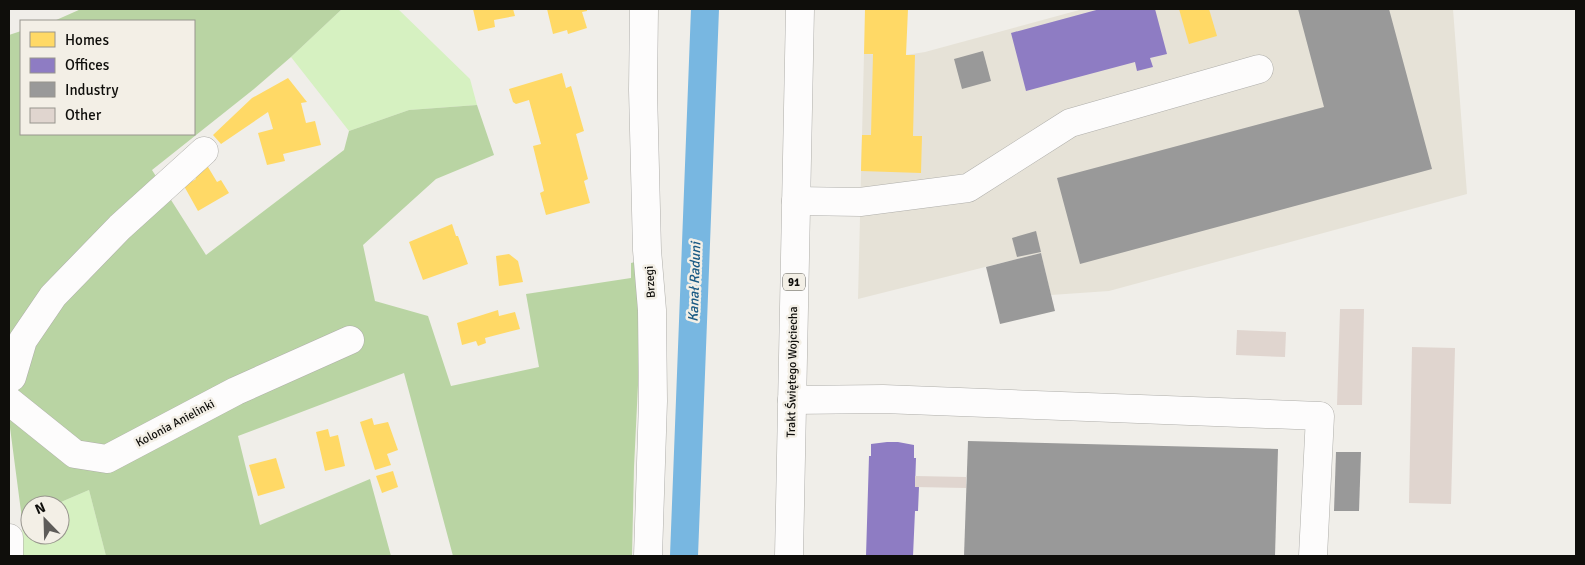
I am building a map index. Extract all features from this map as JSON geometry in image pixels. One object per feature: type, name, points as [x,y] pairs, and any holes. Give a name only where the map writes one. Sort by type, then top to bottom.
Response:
[{"type":"street","name":"Brzegi","points":[[644,9],[643,90],[647,250],[652,310],[653,401],[648,556]]},
{"type":"street","name":"Trakt Świętego Wojciecha","points":[[788,556],[800,9]]},
{"type":"street","points":[[796,201],[860,202],[968,188],[1070,123],[1259,69]]},
{"type":"street","points":[[9,379],[12,377],[24,340],[53,296],[120,227],[204,151]]},
{"type":"street","name":"Kolonia Anielinki","points":[[9,401],[75,454],[107,459],[236,391],[350,340]]},
{"type":"street","points":[[792,400],[883,399],[1320,416],[1313,556]]},
{"type":"street","points":[[9,538],[9,556]]},
{"type":"shaded area","points":[[1083,9],[1453,9],[1467,194],[1109,291],[1051,295],[1041,253],[858,299],[864,54],[906,55],[925,52]]},
{"type":"green space","points":[[81,9],[342,9],[254,89],[152,170],[206,255],[344,150],[349,131],[409,110],[477,105],[494,155],[436,179],[363,245],[375,301],[428,316],[451,386],[539,367],[526,294],[631,278],[631,263],[639,261],[642,303],[634,467],[632,556],[453,556],[404,373],[238,436],[260,525],[370,479],[391,556],[106,556],[89,490],[70,498],[70,495],[20,495],[20,504],[9,420],[9,35],[20,31],[20,135],[195,135],[195,20],[56,20]]},
{"type":"green space","points":[[342,9],[398,9],[470,79],[477,105],[409,110],[349,131],[291,57]]},
{"type":"green space","points":[[89,490],[106,556],[23,556],[23,545],[70,545],[70,498]]},
{"type":"building: Homes","points":[[473,9],[513,9],[515,16],[494,20],[495,27],[478,31]]},
{"type":"building: Homes","points":[[547,9],[587,9],[587,11],[582,12],[587,28],[568,34],[567,30],[553,34]]},
{"type":"building: Homes","points":[[865,9],[908,9],[906,55],[915,55],[913,136],[922,136],[921,173],[861,171],[862,135],[871,135],[873,54],[864,54]]},
{"type":"building: Homes","points":[[1179,9],[1209,9],[1217,36],[1189,44]]},
{"type":"building: Homes","points":[[562,73],[566,88],[571,86],[584,131],[576,134],[588,179],[584,181],[590,203],[546,215],[540,193],[544,191],[533,146],[541,144],[529,100],[516,104],[513,102],[509,89]]},
{"type":"building: Homes","points":[[288,78],[307,102],[301,103],[306,123],[315,121],[321,145],[283,154],[285,161],[267,165],[258,133],[273,129],[268,112],[221,144],[213,135],[252,98]]},
{"type":"building: Homes","points":[[205,162],[217,182],[221,180],[229,193],[198,211],[184,186],[196,179],[192,172]]},
{"type":"building: Homes","points":[[452,224],[468,264],[423,280],[409,242]]},
{"type":"building: Homes","points":[[509,254],[518,261],[523,282],[499,286],[496,256]]},
{"type":"building: Homes","points":[[498,310],[499,316],[515,312],[520,329],[485,338],[486,343],[478,346],[476,341],[462,345],[457,323]]},
{"type":"building: Homes","points":[[372,418],[374,425],[388,422],[398,450],[387,454],[391,465],[375,470],[360,422]]},
{"type":"building: Homes","points":[[328,429],[330,437],[338,435],[345,466],[325,471],[316,432]]},
{"type":"building: Homes","points":[[276,458],[285,488],[258,496],[249,465]]},
{"type":"building: Homes","points":[[393,471],[398,487],[382,493],[376,476]]},
{"type":"building: Offices","points":[[1100,9],[1155,9],[1167,54],[1150,58],[1153,67],[1137,71],[1135,62],[1026,91],[1011,33]]},
{"type":"building: Offices","points":[[887,442],[914,445],[914,458],[916,458],[915,487],[919,487],[918,511],[915,511],[913,556],[866,556],[871,444]]},
{"type":"building: Industry","points":[[1298,9],[1389,9],[1432,169],[1080,264],[1057,178],[1324,107]]},
{"type":"building: Industry","points":[[983,51],[991,81],[962,89],[954,59]]},
{"type":"building: Industry","points":[[1036,231],[1041,252],[1017,257],[1012,238]]},
{"type":"building: Industry","points":[[1041,253],[1055,311],[1000,324],[986,267]]},
{"type":"building: Industry","points":[[968,441],[1278,449],[1275,556],[964,556]]},
{"type":"building: Industry","points":[[1336,452],[1361,452],[1359,511],[1334,511]]},
{"type":"building: Other","points":[[1340,309],[1364,309],[1362,405],[1337,405]]},
{"type":"building: Other","points":[[1237,330],[1286,332],[1285,357],[1236,355]]},
{"type":"building: Other","points":[[1412,347],[1455,348],[1451,504],[1409,503]]},
{"type":"building: Other","points":[[915,476],[966,477],[966,488],[915,487]]},
{"type":"waterway","name":"Kanał Raduni","points":[[684,556],[705,9]]}]
